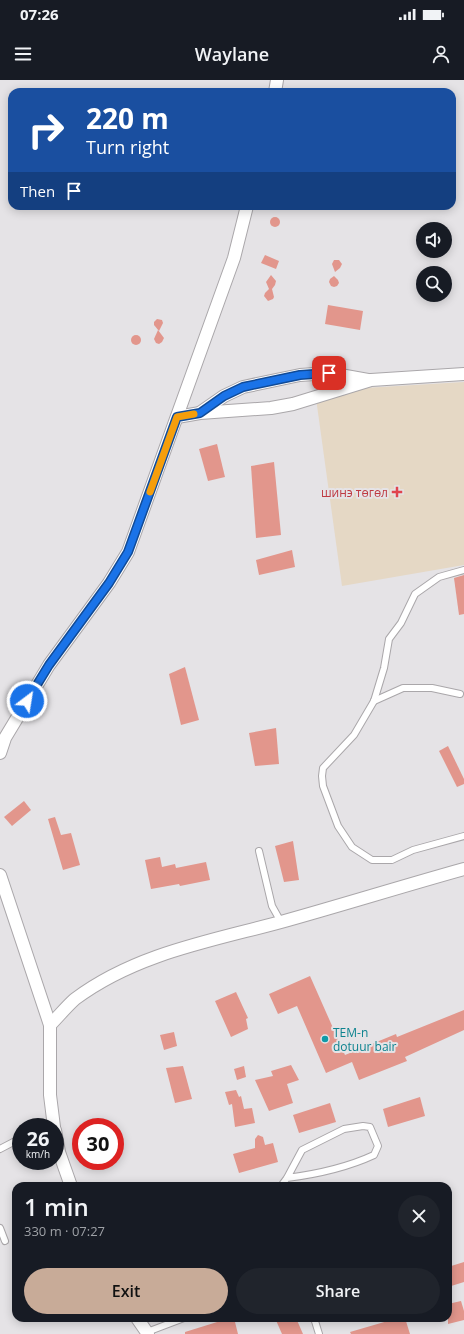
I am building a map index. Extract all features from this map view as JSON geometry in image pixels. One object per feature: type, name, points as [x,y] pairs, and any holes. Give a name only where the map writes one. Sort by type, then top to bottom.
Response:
[{"type":"street","points":[[0,753],[5,738],[49,665],[106,588],[128,552],[234,258],[246,210]]},
{"type":"street","points":[[200,413],[224,396],[243,387],[300,375],[329,373],[371,380],[464,374]]},
{"type":"street","points":[[177,417],[200,413],[271,408],[293,404],[371,380]]},
{"type":"street","points":[[50,1025],[74,1000],[102,981],[135,965],[169,952],[281,922],[464,869]]},
{"type":"street","points":[[0,874],[50,1025],[50,1095],[53,1118]]},
{"type":"street","points":[[64,1166],[70,1182]]},
{"type":"street","points":[[140,1322],[147,1333]]},
{"type":"lane","points":[[464,570],[439,576],[415,594],[402,623],[389,638],[384,668],[374,701],[354,735],[323,768],[323,786],[338,826],[352,847],[372,860],[392,860],[413,850],[464,836]]},
{"type":"lane","points":[[374,701],[403,688],[432,688],[460,694]]},
{"type":"lane","points":[[259,851],[272,906],[281,922]]},
{"type":"lane","points":[[284,1182],[302,1150],[344,1129],[363,1126],[370,1127],[378,1146],[374,1155],[353,1165],[310,1175],[287,1178]]},
{"type":"lane","points":[[0,1149],[12,1143]]},
{"type":"lane","points":[[0,1228],[5,1242]]},
{"type":"lane","points":[[147,1333],[174,1322]]},
{"type":"lane","points":[[315,1322],[319,1334]]},
{"type":"shaded area","name":"шинэ төгөл","points":[[464,382],[464,565],[342,586],[315,391]]},
{"type":"building","points":[[275,217],[280,222],[275,227],[270,222]]},
{"type":"building","points":[[265,255],[279,261],[276,269],[261,263]]},
{"type":"building","points":[[334,260],[339,260],[342,264],[335,272],[332,264]]},
{"type":"building","points":[[271,275],[276,281],[272,289],[274,297],[268,301],[264,296],[269,289],[266,282]]},
{"type":"building","points":[[334,276],[339,283],[334,287],[331,286],[329,282]]},
{"type":"building","points":[[328,305],[363,311],[360,330],[325,324]]},
{"type":"building","points":[[157,319],[162,320],[163,323],[159,331],[154,325],[154,322]]},
{"type":"building","points":[[158,330],[164,338],[159,344],[156,343],[154,339]]},
{"type":"building","points":[[136,335],[141,340],[136,345],[131,340]]},
{"type":"building","points":[[217,444],[225,477],[208,481],[199,449]]},
{"type":"building","points":[[274,462],[281,535],[256,538],[251,466]]},
{"type":"building","points":[[292,550],[295,567],[259,575],[256,560]]},
{"type":"building","points":[[464,575],[464,614],[459,615],[454,578]]},
{"type":"building","points":[[185,667],[199,720],[181,725],[169,674]]},
{"type":"building","points":[[276,728],[279,764],[255,766],[249,733]]},
{"type":"building","points":[[448,746],[464,779],[464,784],[457,787],[439,751]]},
{"type":"building","points":[[24,801],[31,810],[12,826],[4,817]]},
{"type":"building","points":[[55,817],[61,835],[71,833],[80,865],[63,870],[48,819]]},
{"type":"building","points":[[293,841],[299,880],[284,882],[275,846]]},
{"type":"building","points":[[160,857],[162,867],[175,864],[176,868],[206,862],[210,880],[180,886],[179,884],[151,889],[145,860]]},
{"type":"building","points":[[310,976],[345,1055],[396,1034],[397,1037],[464,1010],[464,1030],[405,1057],[407,1061],[359,1080],[352,1062],[326,1073],[297,1006],[278,1014],[269,994]]},
{"type":"building","points":[[236,992],[248,1018],[246,1019],[248,1029],[231,1037],[215,1001]]},
{"type":"building","points":[[174,1032],[177,1046],[164,1050],[160,1035]]},
{"type":"building","points":[[291,1065],[299,1080],[287,1084],[293,1103],[269,1111],[255,1080],[273,1076],[271,1071]]},
{"type":"building","points":[[183,1066],[192,1099],[175,1103],[166,1068]]},
{"type":"building","points":[[244,1066],[246,1077],[237,1080],[234,1069]]},
{"type":"building","points":[[236,1090],[239,1097],[241,1096],[244,1109],[252,1108],[255,1123],[235,1127],[232,1104],[229,1105],[225,1092]]},
{"type":"building","points":[[420,1097],[425,1116],[388,1127],[383,1109]]},
{"type":"building","points":[[330,1103],[336,1122],[299,1133],[293,1115]]},
{"type":"building","points":[[258,1135],[263,1137],[265,1145],[273,1143],[278,1162],[239,1173],[233,1154],[255,1148],[255,1139]]},
{"type":"building","points":[[464,1262],[464,1282],[452,1286],[452,1266]]},
{"type":"building","points":[[461,1301],[464,1311],[464,1320],[448,1324],[448,1322],[452,1322],[452,1303]]},
{"type":"building","points":[[217,1322],[235,1322],[238,1334],[185,1334],[185,1332]]},
{"type":"building","points":[[277,1322],[298,1322],[303,1334],[282,1334]]},
{"type":"building","points":[[384,1322],[406,1322],[410,1334],[351,1334],[350,1332]]},
{"type":"slow traffic","points":[[150,492],[177,417],[194,414]]},
{"type":"place","name":"шинэ төгөл","points":[[397,492]]},
{"type":"place","name":"TEM-n dotuur bair","points":[[325,1039]]},
{"type":"route","points":[[27,701],[49,665],[109,583],[128,552],[177,417],[200,413],[224,396],[243,387],[300,375],[329,373]]}]
